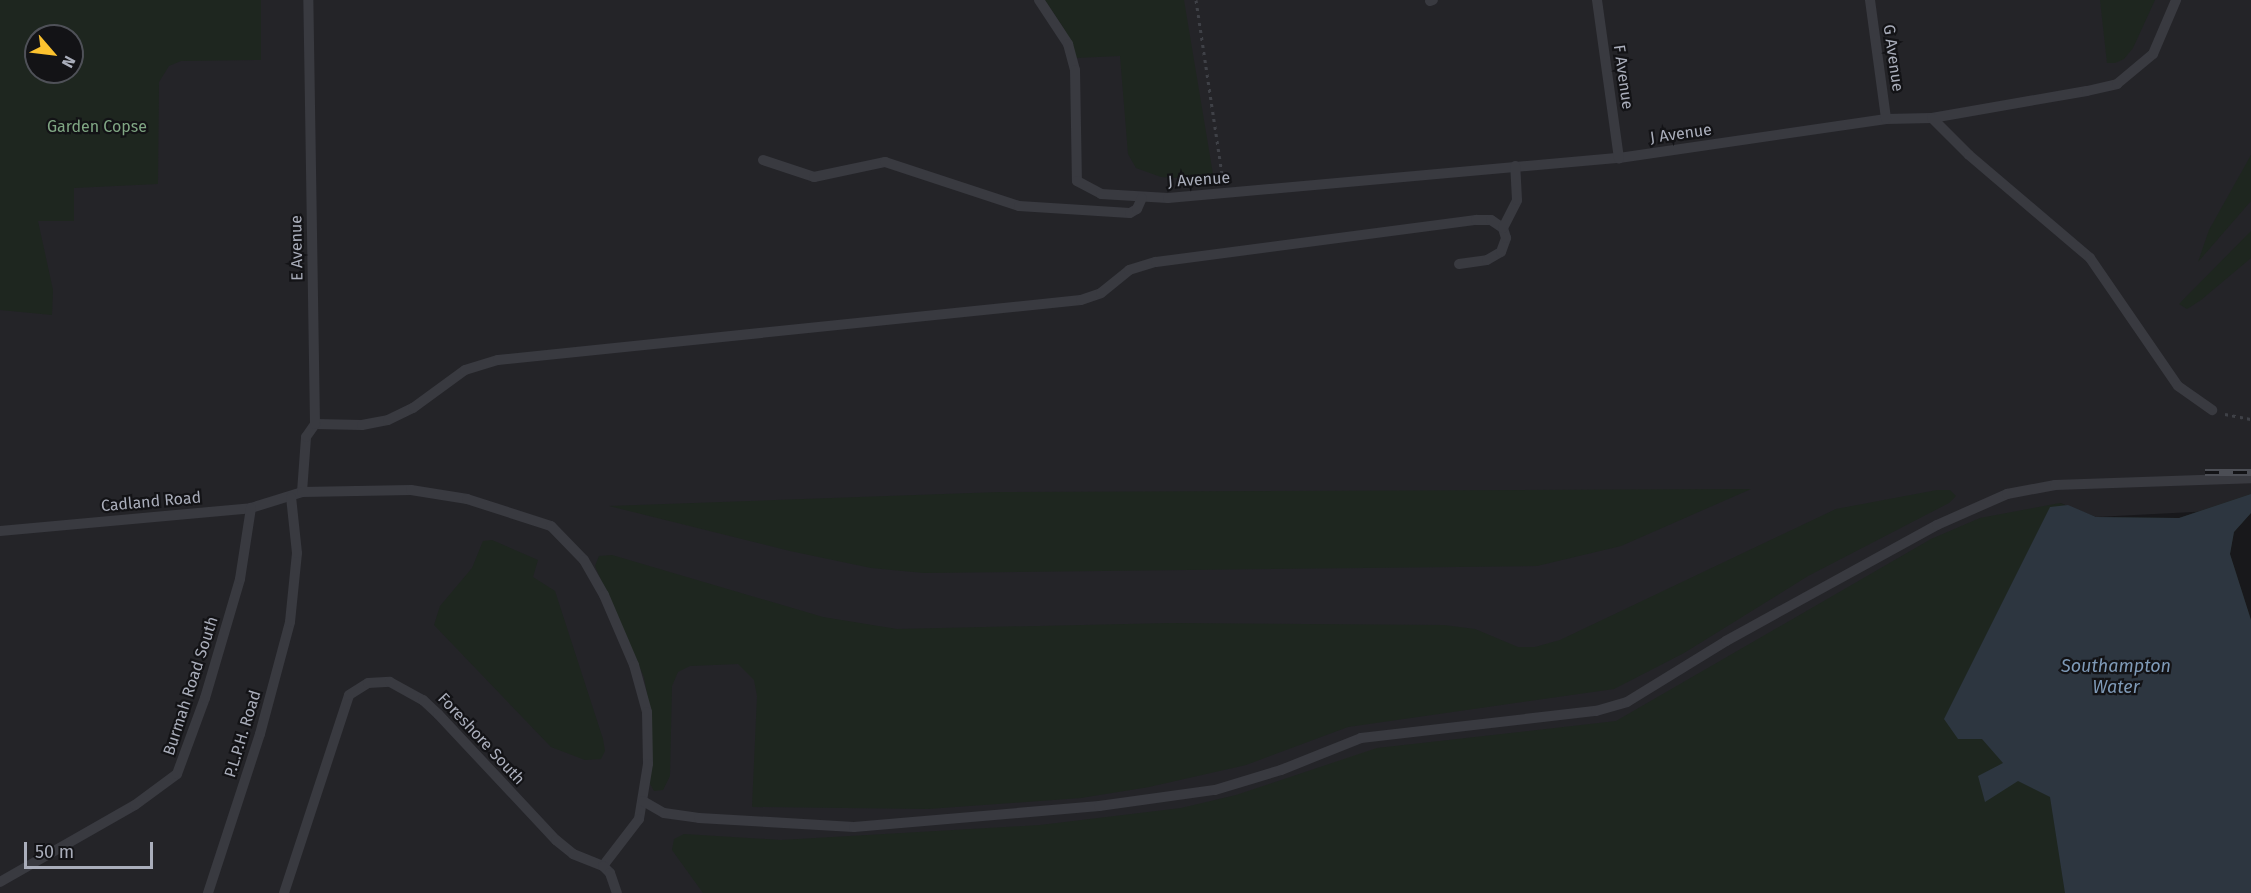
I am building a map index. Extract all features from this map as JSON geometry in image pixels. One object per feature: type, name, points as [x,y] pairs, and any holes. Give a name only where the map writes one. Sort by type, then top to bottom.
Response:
[{"type":"lane","name":"E Avenue","points":[[302,492],[306,437],[315,424],[308,0]]},
{"type":"lane","name":"J Avenue","points":[[1039,0],[1068,44],[1075,70],[1077,181],[1101,194],[1142,198],[1224,194],[1619,158],[1886,119],[1932,118],[2117,84],[2153,54],[2176,0]]},
{"type":"lane","name":"F Avenue","points":[[1597,0],[1619,158]]},
{"type":"lane","name":"G Avenue","points":[[1870,0],[1886,119]]},
{"type":"lane","points":[[1932,118],[1969,155],[2090,258],[2178,386],[2212,410]]},
{"type":"lane","points":[[763,160],[814,177],[885,162],[1019,207],[1130,213],[1137,209],[1142,198]]},
{"type":"lane","points":[[1503,228],[1517,200],[1515,166]]},
{"type":"lane","points":[[315,424],[363,425],[388,420],[413,408],[465,370],[498,360],[1081,300],[1101,293],[1129,270],[1156,262],[1476,220],[1491,220],[1503,228],[1506,238],[1501,252],[1487,260],[1459,264]]},
{"type":"lane","points":[[643,801],[664,813],[699,818],[854,827],[1099,806],[1228,787],[1361,738],[1596,711],[1627,702],[1746,630],[1937,525],[2007,494],[2055,485],[2251,478]]},
{"type":"lane","points":[[302,492],[424,491],[495,507],[560,532],[584,560],[604,595],[643,694],[649,729],[643,801],[639,819],[603,866],[610,873],[617,893]]},
{"type":"lane","name":"Cadland Road","points":[[0,531],[251,508],[302,492]]},
{"type":"lane","name":"P.L.P.H. Road","points":[[208,893],[280,665],[295,580],[296,519],[291,497]]},
{"type":"lane","name":"Burmah Road South","points":[[0,882],[135,805],[177,774],[205,698],[237,590],[249,541],[251,508]]},
{"type":"lane","name":"Foreshore South","points":[[284,893],[349,695],[359,687],[378,682],[390,682],[423,700],[550,835],[573,854],[603,866]]},
{"type":"path","points":[[1196,0],[1224,194]]},
{"type":"path","points":[[2212,410],[2251,419]]},
{"type":"shaded area","points":[[0,0],[2251,0],[2251,509],[2096,517],[2060,503],[1795,893],[0,893]]},
{"type":"green space","name":"Garden Copse","points":[[0,0],[261,0],[261,60],[181,61],[169,66],[159,82],[158,184],[74,188],[74,221],[38,221],[53,290],[52,315],[0,310]]},
{"type":"green space","points":[[1045,0],[1184,0],[1214,180],[1161,177],[1136,168],[1128,154],[1120,56],[1075,58],[1065,30]]},
{"type":"green space","points":[[2100,0],[2155,0],[2133,48],[2124,59],[2115,63],[2107,63]]},
{"type":"green space","points":[[2251,155],[2251,201],[2198,262],[2209,230]]},
{"type":"green space","points":[[2251,231],[2251,258],[2187,309],[2179,304]]},
{"type":"green space","points":[[1751,489],[1621,546],[1537,566],[924,573],[871,568],[790,551],[609,506],[1000,492]]},
{"type":"green space","points":[[1937,490],[1950,490],[1956,496],[1949,503],[1808,576],[1684,653],[1614,689],[1348,727],[1246,765],[1149,787],[1081,798],[928,809],[752,807],[757,696],[754,680],[738,664],[690,666],[678,672],[672,686],[670,776],[663,790],[654,791],[649,782],[650,710],[644,677],[595,566],[599,556],[612,555],[823,617],[897,629],[1171,623],[1444,625],[1475,629],[1518,647],[1535,647],[1560,640],[1836,509]]},
{"type":"green space","points":[[2251,494],[2251,513],[2234,532],[2230,554],[2251,620],[2251,893],[703,893],[672,850],[674,839],[684,834],[781,840],[1040,825],[1181,808],[1236,795],[1377,748],[1616,721],[1931,539],[1980,518],[2060,503],[2096,517],[2179,518]]},
{"type":"green space","points":[[492,540],[538,560],[533,577],[555,591],[603,739],[605,751],[601,759],[585,760],[551,747],[434,625],[440,606],[472,568],[483,541]]},
{"type":"water","name":"Southampton Water","points":[[2251,494],[2251,513],[2234,532],[2230,554],[2251,620],[2251,893],[2065,893],[2050,797],[2018,781],[1985,802],[1978,776],[2003,763],[1982,739],[1958,739],[1944,719],[2050,507],[2068,505],[2096,517],[2179,518]]},
{"type":"railway","points":[[2205,472],[2251,472]]}]
